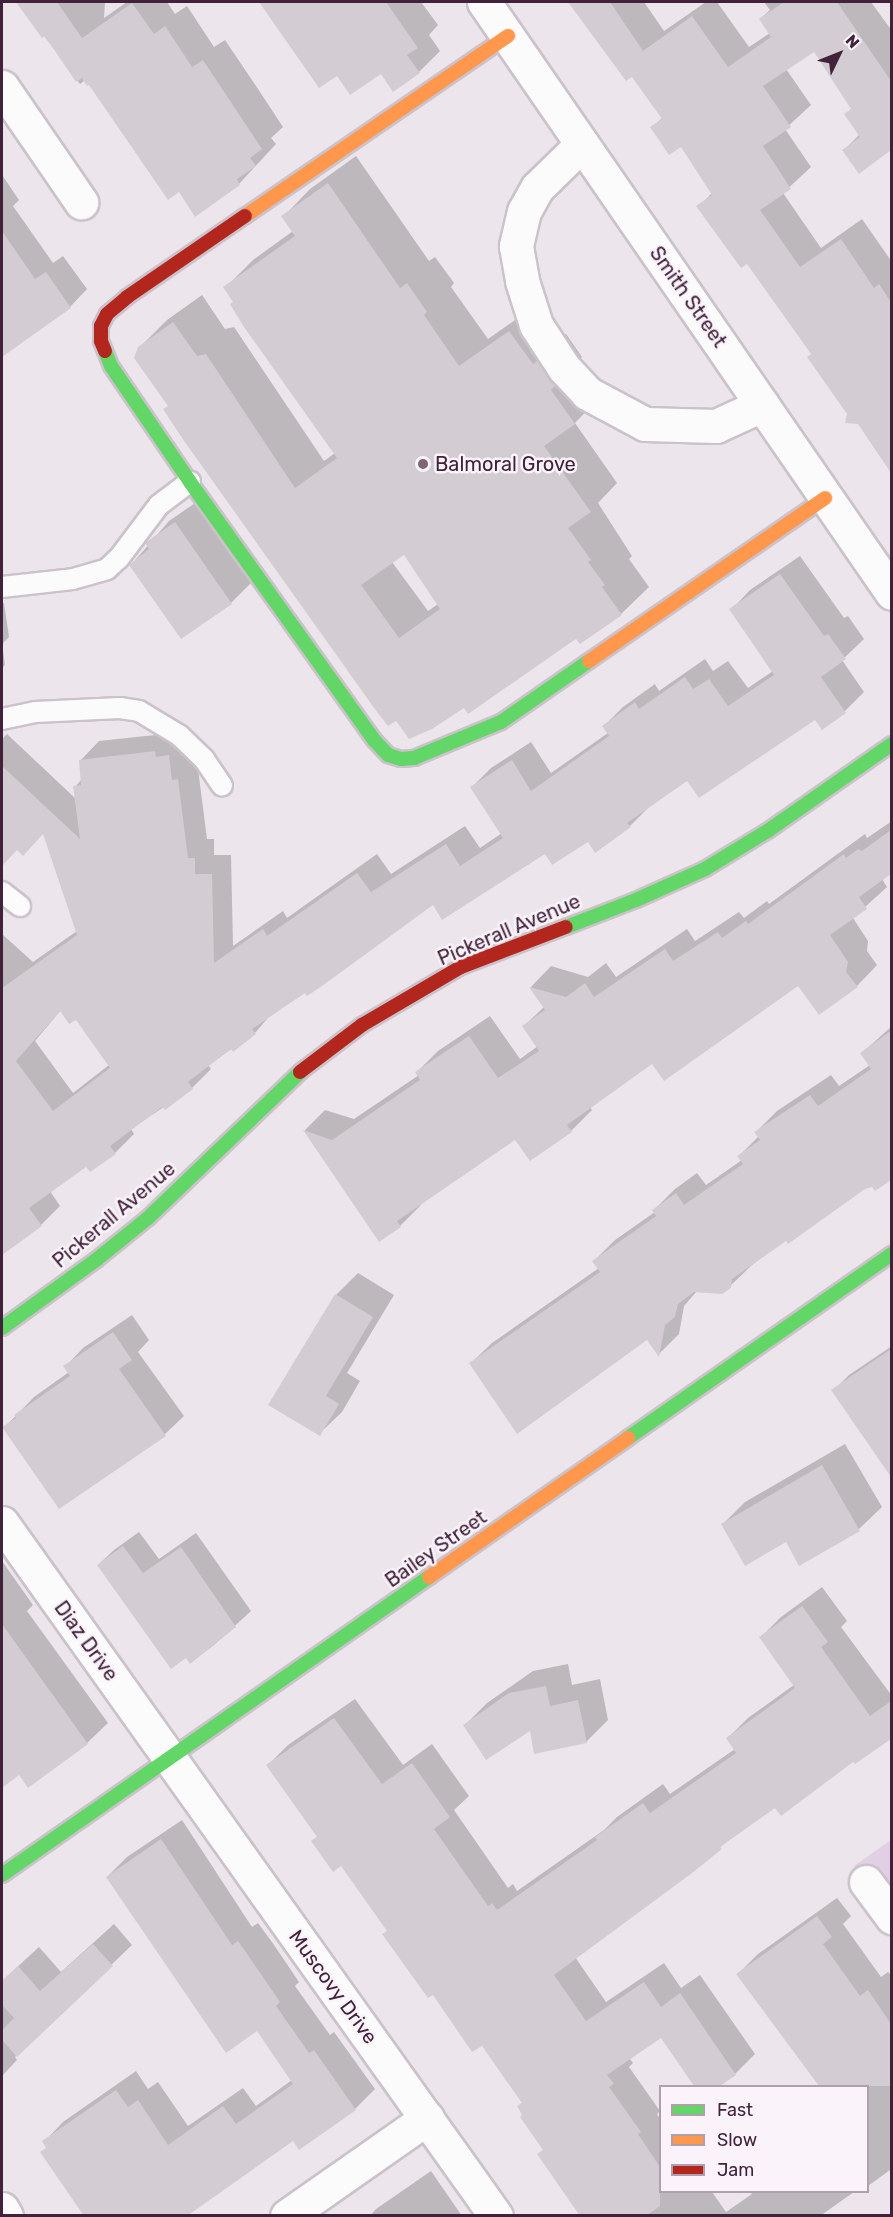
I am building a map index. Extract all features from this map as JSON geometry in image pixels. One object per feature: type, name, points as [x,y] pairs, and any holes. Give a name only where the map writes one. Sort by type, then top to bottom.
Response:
[{"type":"street","name":"Smith Street","points":[[484,2],[891,593]]},
{"type":"street","points":[[508,36],[127,297],[106,314],[101,326],[101,341],[111,366],[190,482],[375,741],[388,755],[401,759],[414,758],[501,722],[825,498]]},
{"type":"street","points":[[2,87],[81,202]]},
{"type":"street","points":[[582,144],[537,188],[524,211],[516,246],[522,281],[536,325],[564,368],[587,393],[645,424],[716,426],[762,405]]},
{"type":"street","name":"Pickerall Avenue","points":[[2,1328],[96,1260],[148,1218],[295,1075],[362,1024],[461,967],[636,900],[705,869],[769,830],[891,744]]},
{"type":"street","name":"Bailey Street","points":[[2,1875],[891,1254]]},
{"type":"street","name":"Diaz Drive","points":[[2,1523],[170,1759]]},
{"type":"street","name":"Muscovy Drive","points":[[170,1759],[496,2216]]},
{"type":"street","points":[[866,1882],[891,1917]]},
{"type":"street","points":[[287,2216],[426,2118]]},
{"type":"street","points":[[2,2210],[6,2216]]},
{"type":"lane","points":[[2,585],[73,579],[107,568],[119,558],[154,511],[190,482]]},
{"type":"lane","points":[[2,719],[35,712],[120,708],[139,711],[178,735],[204,759],[222,786]]},
{"type":"lane","points":[[2,892],[20,906]]},
{"type":"shaded area","points":[[891,1840],[891,1917],[854,1866]]},
{"type":"building","points":[[16,2],[57,2],[82,38],[132,3],[154,34],[165,26],[192,67],[203,60],[262,149],[250,158],[256,166],[237,179],[240,185],[195,217],[179,192],[168,200],[89,85],[87,86],[82,78],[76,82],[45,36],[42,38]]},
{"type":"building","points":[[259,2],[386,2],[418,48],[407,55],[420,73],[393,92],[381,74],[350,95],[337,76],[319,88]]},
{"type":"building","points":[[568,2],[610,2],[643,51],[692,16],[728,67],[771,37],[759,19],[784,2],[837,2],[891,81],[891,150],[859,174],[842,150],[860,137],[844,114],[851,109],[814,52],[763,86],[791,127],[763,146],[791,189],[760,210],[800,267],[841,239],[874,288],[879,284],[891,302],[891,473],[858,424],[845,423],[847,414],[807,357],[811,354],[747,264],[741,268],[696,206],[712,195],[681,147],[669,155],[650,127],[662,119],[632,77],[626,81]]},
{"type":"building","name":"Balmoral Grove","points":[[328,183],[400,288],[407,283],[427,312],[424,315],[459,366],[509,331],[533,364],[537,361],[555,386],[551,390],[575,424],[544,446],[591,512],[568,528],[591,560],[588,562],[605,585],[602,587],[622,615],[580,644],[576,639],[468,714],[464,708],[432,729],[409,739],[396,721],[388,726],[377,712],[182,438],[163,409],[168,406],[134,358],[138,347],[173,322],[197,356],[206,354],[295,488],[337,458],[244,327],[230,304],[233,302],[223,287],[295,236],[281,216]],"holes":[[[404,555],[440,609],[399,638],[361,585]]]},
{"type":"building","points":[[2,231],[35,279],[46,272],[71,308],[2,357]]},
{"type":"building","points":[[175,522],[232,604],[181,639],[129,565],[149,549],[145,543]]},
{"type":"building","points":[[780,574],[824,636],[828,634],[846,659],[821,677],[846,713],[822,730],[815,720],[699,798],[687,781],[627,823],[631,827],[595,853],[588,842],[552,865],[545,854],[442,920],[433,905],[322,986],[307,996],[305,993],[252,1029],[256,1034],[233,1052],[231,1049],[188,1082],[193,1089],[165,1110],[162,1107],[110,1146],[116,1154],[90,1172],[86,1167],[29,1208],[42,1226],[2,1255],[2,988],[77,935],[43,834],[23,856],[17,850],[2,866],[2,766],[80,839],[73,786],[81,785],[79,760],[155,751],[156,757],[169,755],[172,780],[178,779],[188,858],[195,858],[195,874],[212,874],[214,963],[263,929],[267,936],[357,873],[371,892],[446,844],[460,866],[503,838],[470,787],[512,760],[531,791],[609,736],[602,726],[635,702],[639,709],[685,677],[693,689],[709,679],[728,706],[774,675],[729,609]],"holes":[[[60,1011],[69,1024],[76,1020],[110,1068],[53,1111],[16,1061]]]},
{"type":"building","points":[[891,830],[891,874],[859,897],[867,909],[830,935],[848,962],[846,972],[858,987],[819,1015],[798,986],[664,1081],[652,1064],[567,1125],[572,1132],[530,1161],[515,1140],[397,1221],[401,1227],[379,1242],[303,1130],[332,1140],[420,1080],[415,1072],[469,1036],[498,1078],[539,1051],[522,1026],[545,1010],[529,987],[566,997],[585,983],[594,997],[665,949],[673,961],[718,932],[722,938],[746,921],[748,924],[844,854],[846,858],[858,849],[862,851]]},
{"type":"building","points":[[891,1031],[891,1180],[875,1191],[872,1187],[865,1189],[788,1244],[786,1241],[732,1279],[731,1288],[722,1294],[694,1292],[678,1304],[675,1317],[665,1325],[659,1357],[647,1340],[517,1434],[469,1363],[600,1272],[592,1261],[656,1216],[652,1210],[676,1193],[684,1205],[743,1164],[737,1156],[760,1140],[754,1132],[810,1095],[818,1106],[871,1069],[860,1053]]},
{"type":"building","points":[[335,1294],[373,1317],[326,1396],[339,1404],[320,1436],[268,1405]]},
{"type":"building","points":[[113,1332],[132,1360],[119,1369],[166,1436],[59,1509],[2,1427],[16,1418],[14,1415],[70,1376],[63,1366]]},
{"type":"building","points":[[891,1349],[891,1477],[831,1390]]},
{"type":"building","points":[[822,1465],[860,1531],[799,1566],[786,1542],[745,1566],[721,1524]]},
{"type":"building","points":[[123,1546],[143,1573],[181,1547],[236,1627],[190,1664],[186,1658],[171,1669],[97,1565]]},
{"type":"building","points":[[802,1606],[828,1642],[821,1647],[870,1716],[891,1701],[891,1739],[855,1764],[853,1762],[781,1816],[775,1808],[720,1847],[722,1849],[692,1873],[554,1975],[586,2021],[644,1982],[661,2007],[680,1993],[736,2075],[721,2085],[693,2085],[661,2038],[607,2075],[614,2084],[609,2087],[641,2132],[638,2134],[659,2166],[660,2206],[646,2216],[580,2216],[537,2154],[543,2150],[520,2117],[522,2115],[517,2106],[522,2103],[482,2046],[472,2052],[433,1995],[428,1998],[382,1934],[387,1931],[341,1866],[333,1872],[311,1841],[317,1837],[266,1765],[334,1718],[382,1784],[412,1763],[450,1817],[434,1829],[488,1906],[492,1903],[497,1910],[597,1840],[595,1837],[643,1803],[650,1813],[736,1753],[726,1738],[795,1688],[759,1637]]},
{"type":"building","points":[[2,1624],[88,1744],[28,1788],[19,1775],[2,1788]]},
{"type":"building","points":[[546,1686],[550,1706],[578,1700],[587,1743],[534,1754],[530,1731],[486,1760],[463,1725],[509,1693]]},
{"type":"building","points":[[161,1839],[232,1945],[238,1941],[254,1964],[280,2002],[276,2006],[309,2053],[314,2050],[356,2110],[299,2150],[293,2141],[187,2216],[84,2216],[40,2152],[46,2148],[42,2141],[116,2090],[128,2107],[138,2100],[168,2145],[223,2106],[236,2124],[293,2084],[257,2031],[226,2053],[106,1877]]},
{"type":"building","points":[[817,1916],[832,1937],[823,1944],[860,1996],[868,1990],[891,2024],[891,2086],[818,2085],[736,1974]]},
{"type":"building","points":[[93,1944],[113,1966],[17,2057],[2,2040],[2,2030],[14,2018],[2,2005],[2,1981],[18,1966],[40,1991]]},
{"type":"traffic: fast","points":[[105,351],[111,366],[190,482],[375,741],[388,755],[401,759],[414,758],[501,722],[589,661]]},
{"type":"traffic: fast","points":[[566,927],[636,900],[705,869],[769,830],[892,744]]},
{"type":"traffic: fast","points":[[2,1328],[96,1260],[148,1218],[300,1072]]},
{"type":"traffic: fast","points":[[628,1438],[892,1254]]},
{"type":"traffic: fast","points":[[2,1875],[429,1577]]},
{"type":"traffic: slow","points":[[245,216],[508,36]]},
{"type":"traffic: slow","points":[[589,661],[825,498]]},
{"type":"traffic: slow","points":[[429,1577],[628,1438]]},
{"type":"traffic: jam","points":[[105,351],[101,341],[101,326],[107,314],[127,297],[245,216]]},
{"type":"traffic: jam","points":[[300,1072],[362,1025],[461,967],[566,927]]},
{"type":"place","name":"Balmoral Grove","points":[[423,464]]}]
